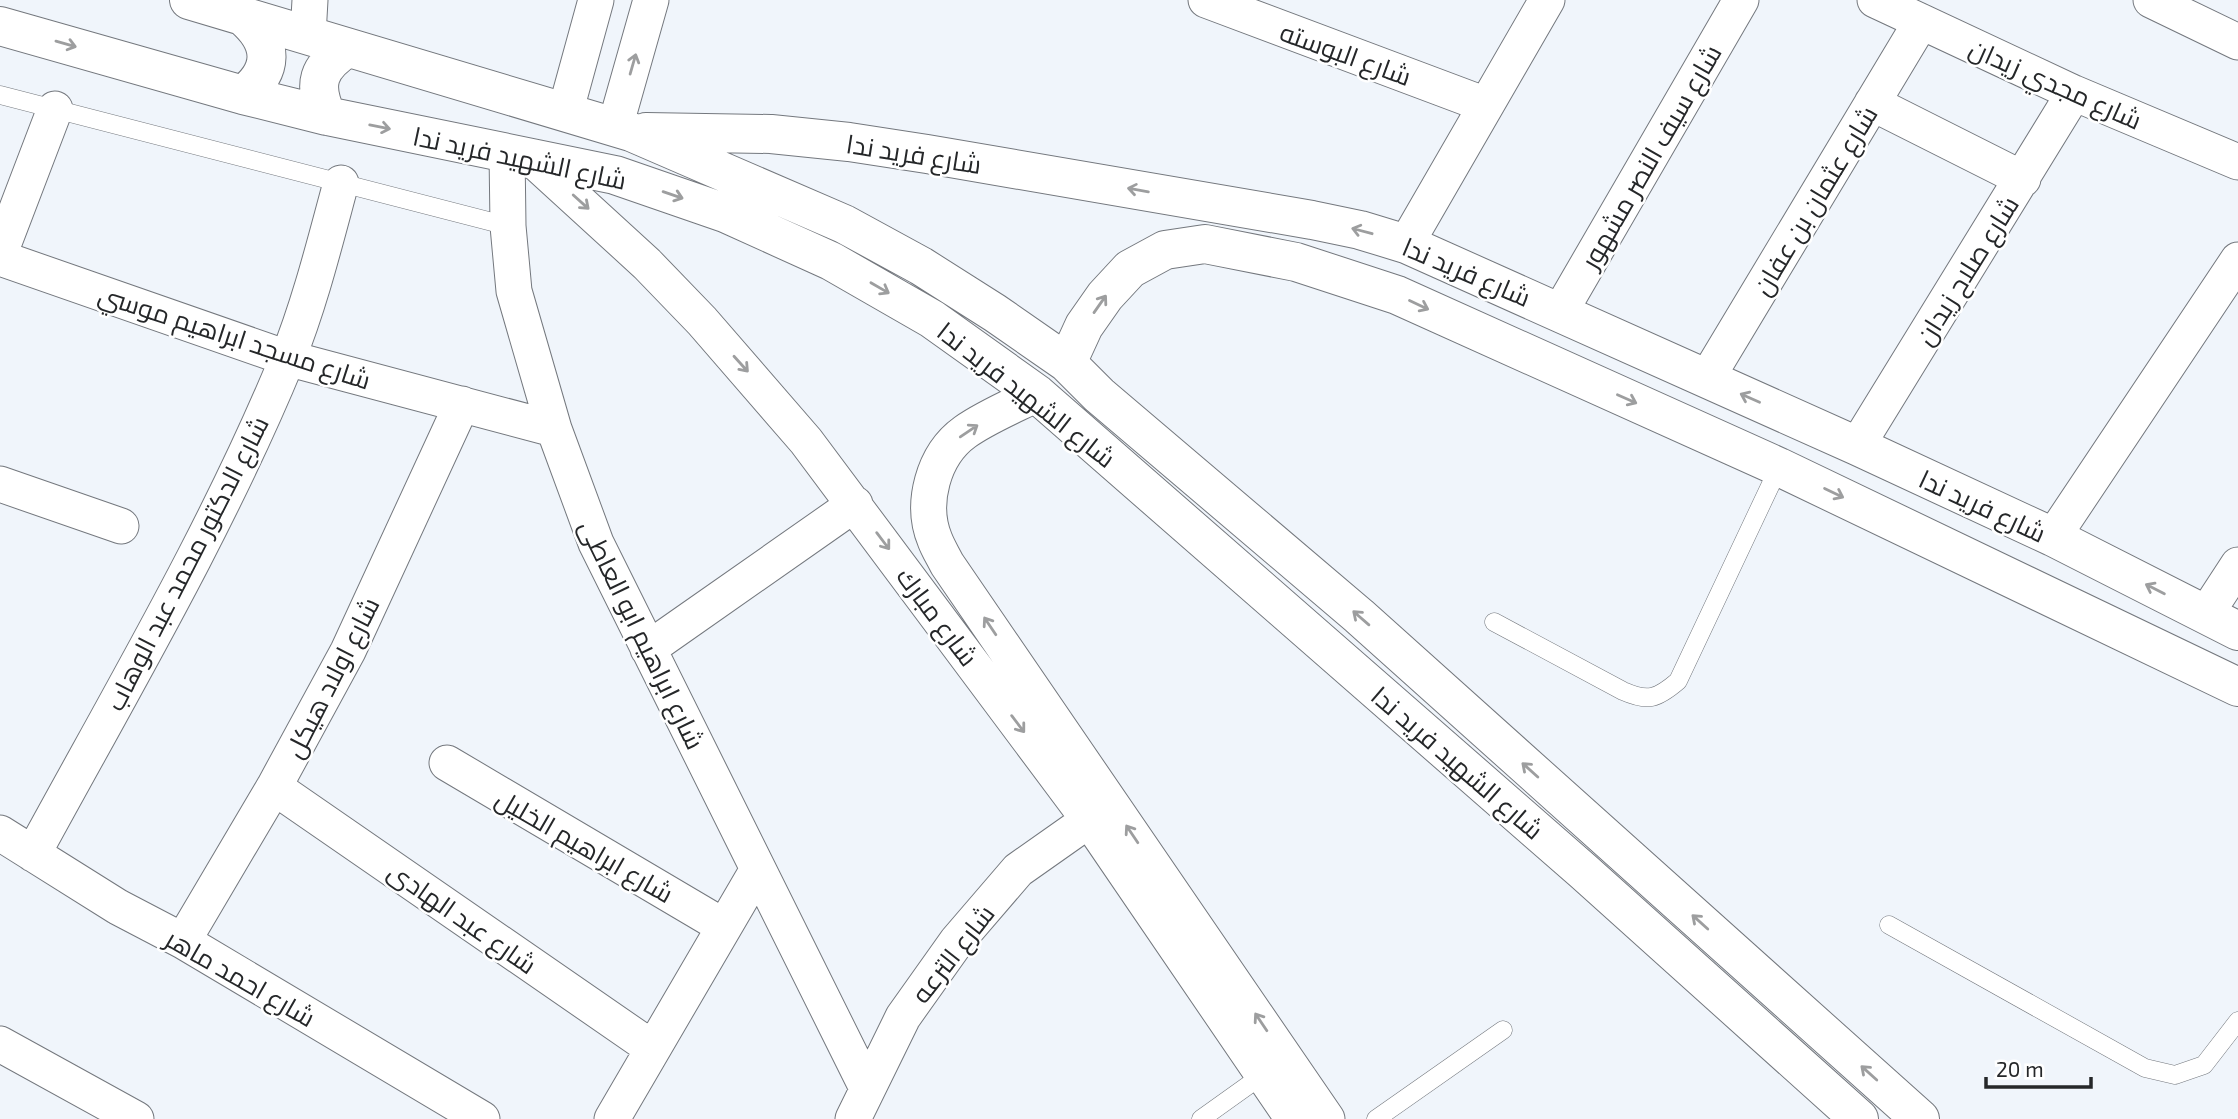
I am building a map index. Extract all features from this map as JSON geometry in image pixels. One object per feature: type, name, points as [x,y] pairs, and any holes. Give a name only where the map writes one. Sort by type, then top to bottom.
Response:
[{"type":"main road","name":"شارع الشهيد فريد ندا","points":[[189,0],[245,18],[309,17],[347,48],[623,130],[844,224],[921,266],[1067,363],[1098,395],[1359,617],[1920,1119]]},
{"type":"main road","points":[[243,95],[258,83],[266,66],[267,48],[259,31],[245,18]]},
{"type":"main road","name":"شارع الشهيد فريد ندا","points":[[0,26],[327,116],[615,175],[725,213],[831,261],[932,318],[1037,394],[1583,871],[1859,1119]]},
{"type":"main road","points":[[327,116],[318,97],[319,77],[330,59],[347,48]]},
{"type":"main road","name":"شارع فريد ندا","points":[[623,130],[771,134],[927,153],[1312,220],[1360,230],[1406,244],[1800,420],[2053,537],[2222,623]]},
{"type":"main road","name":"شارع فريد ندا","points":[[1067,363],[1084,326],[1105,296],[1130,270],[1166,250],[1205,244],[1296,262],[1397,295],[1779,467],[2238,687]]},
{"type":"main road","points":[[1779,467],[1800,420]]},
{"type":"street","points":[[565,113],[596,0]]},
{"type":"street","points":[[623,130],[651,0]]},
{"type":"street","name":"شارع البوسته","points":[[1206,0],[1486,105]]},
{"type":"street","points":[[1406,244],[1547,0]]},
{"type":"street","name":"شارع سيف النصر مشهور","points":[[1560,312],[1741,0]]},
{"type":"street","name":"شارع مجدي زيدان","points":[[1875,0],[2074,93],[2238,162]]},
{"type":"street","points":[[2151,0],[2238,42]]},
{"type":"street","name":"شارع عثمان بن عفان","points":[[1707,378],[1921,22]]},
{"type":"street","name":"شارع صلاح زيدان","points":[[1857,446],[2074,93]]},
{"type":"street","points":[[1872,103],[2023,179]]},
{"type":"street","points":[[0,255],[55,109]]},
{"type":"street","name":"شارع ابراهيم ابو العاطى","points":[[518,154],[508,226],[514,291],[554,429],[596,543],[758,869],[860,1104]]},
{"type":"street","name":"شارع مبارك","points":[[518,154],[647,264],[772,400],[855,503],[1275,1066],[1327,1119]]},
{"type":"street","name":"شارع الدكتور محمد عبد الوهاب","points":[[33,854],[223,503],[288,358],[341,183]]},
{"type":"street","name":"شارع مسجد ابراهيم موسي","points":[[0,255],[288,358],[554,429]]},
{"type":"street","points":[[2053,537],[2238,260]]},
{"type":"street","name":"شارع مبارك","points":[[1037,394],[963,433],[943,454],[931,481],[928,510],[934,538],[947,564],[1275,1066],[1293,1119]]},
{"type":"street","name":"شارع اولاد هيكل","points":[[183,941],[274,787],[348,651],[462,404]]},
{"type":"street","points":[[0,484],[121,526]]},
{"type":"street","points":[[648,649],[855,503]]},
{"type":"street","points":[[2222,623],[2238,565]]},
{"type":"street","name":"شارع ابراهيم الخليل","points":[[447,763],[723,926]]},
{"type":"street","name":"شارع عبد الهادى","points":[[274,787],[652,1048]]},
{"type":"street","name":"شارع الترعه","points":[[860,1104],[903,1017],[957,941],[1018,870],[1089,820]]},
{"type":"street","name":"شارع احمد ماهر","points":[[0,833],[118,907],[183,941],[482,1119]]},
{"type":"street","points":[[612,1119],[758,869]]},
{"type":"street","points":[[0,1044],[136,1119]]},
{"type":"lane","points":[[0,95],[508,226]]},
{"type":"lane","points":[[1494,622],[1623,691],[1642,699],[1662,695],[1678,681],[1779,467]]},
{"type":"lane","points":[[1889,925],[2145,1068],[2175,1075],[2204,1065],[2238,1021]]},
{"type":"lane","points":[[1376,1119],[1503,1030]]},
{"type":"lane","points":[[1201,1119],[1275,1066]]}]
